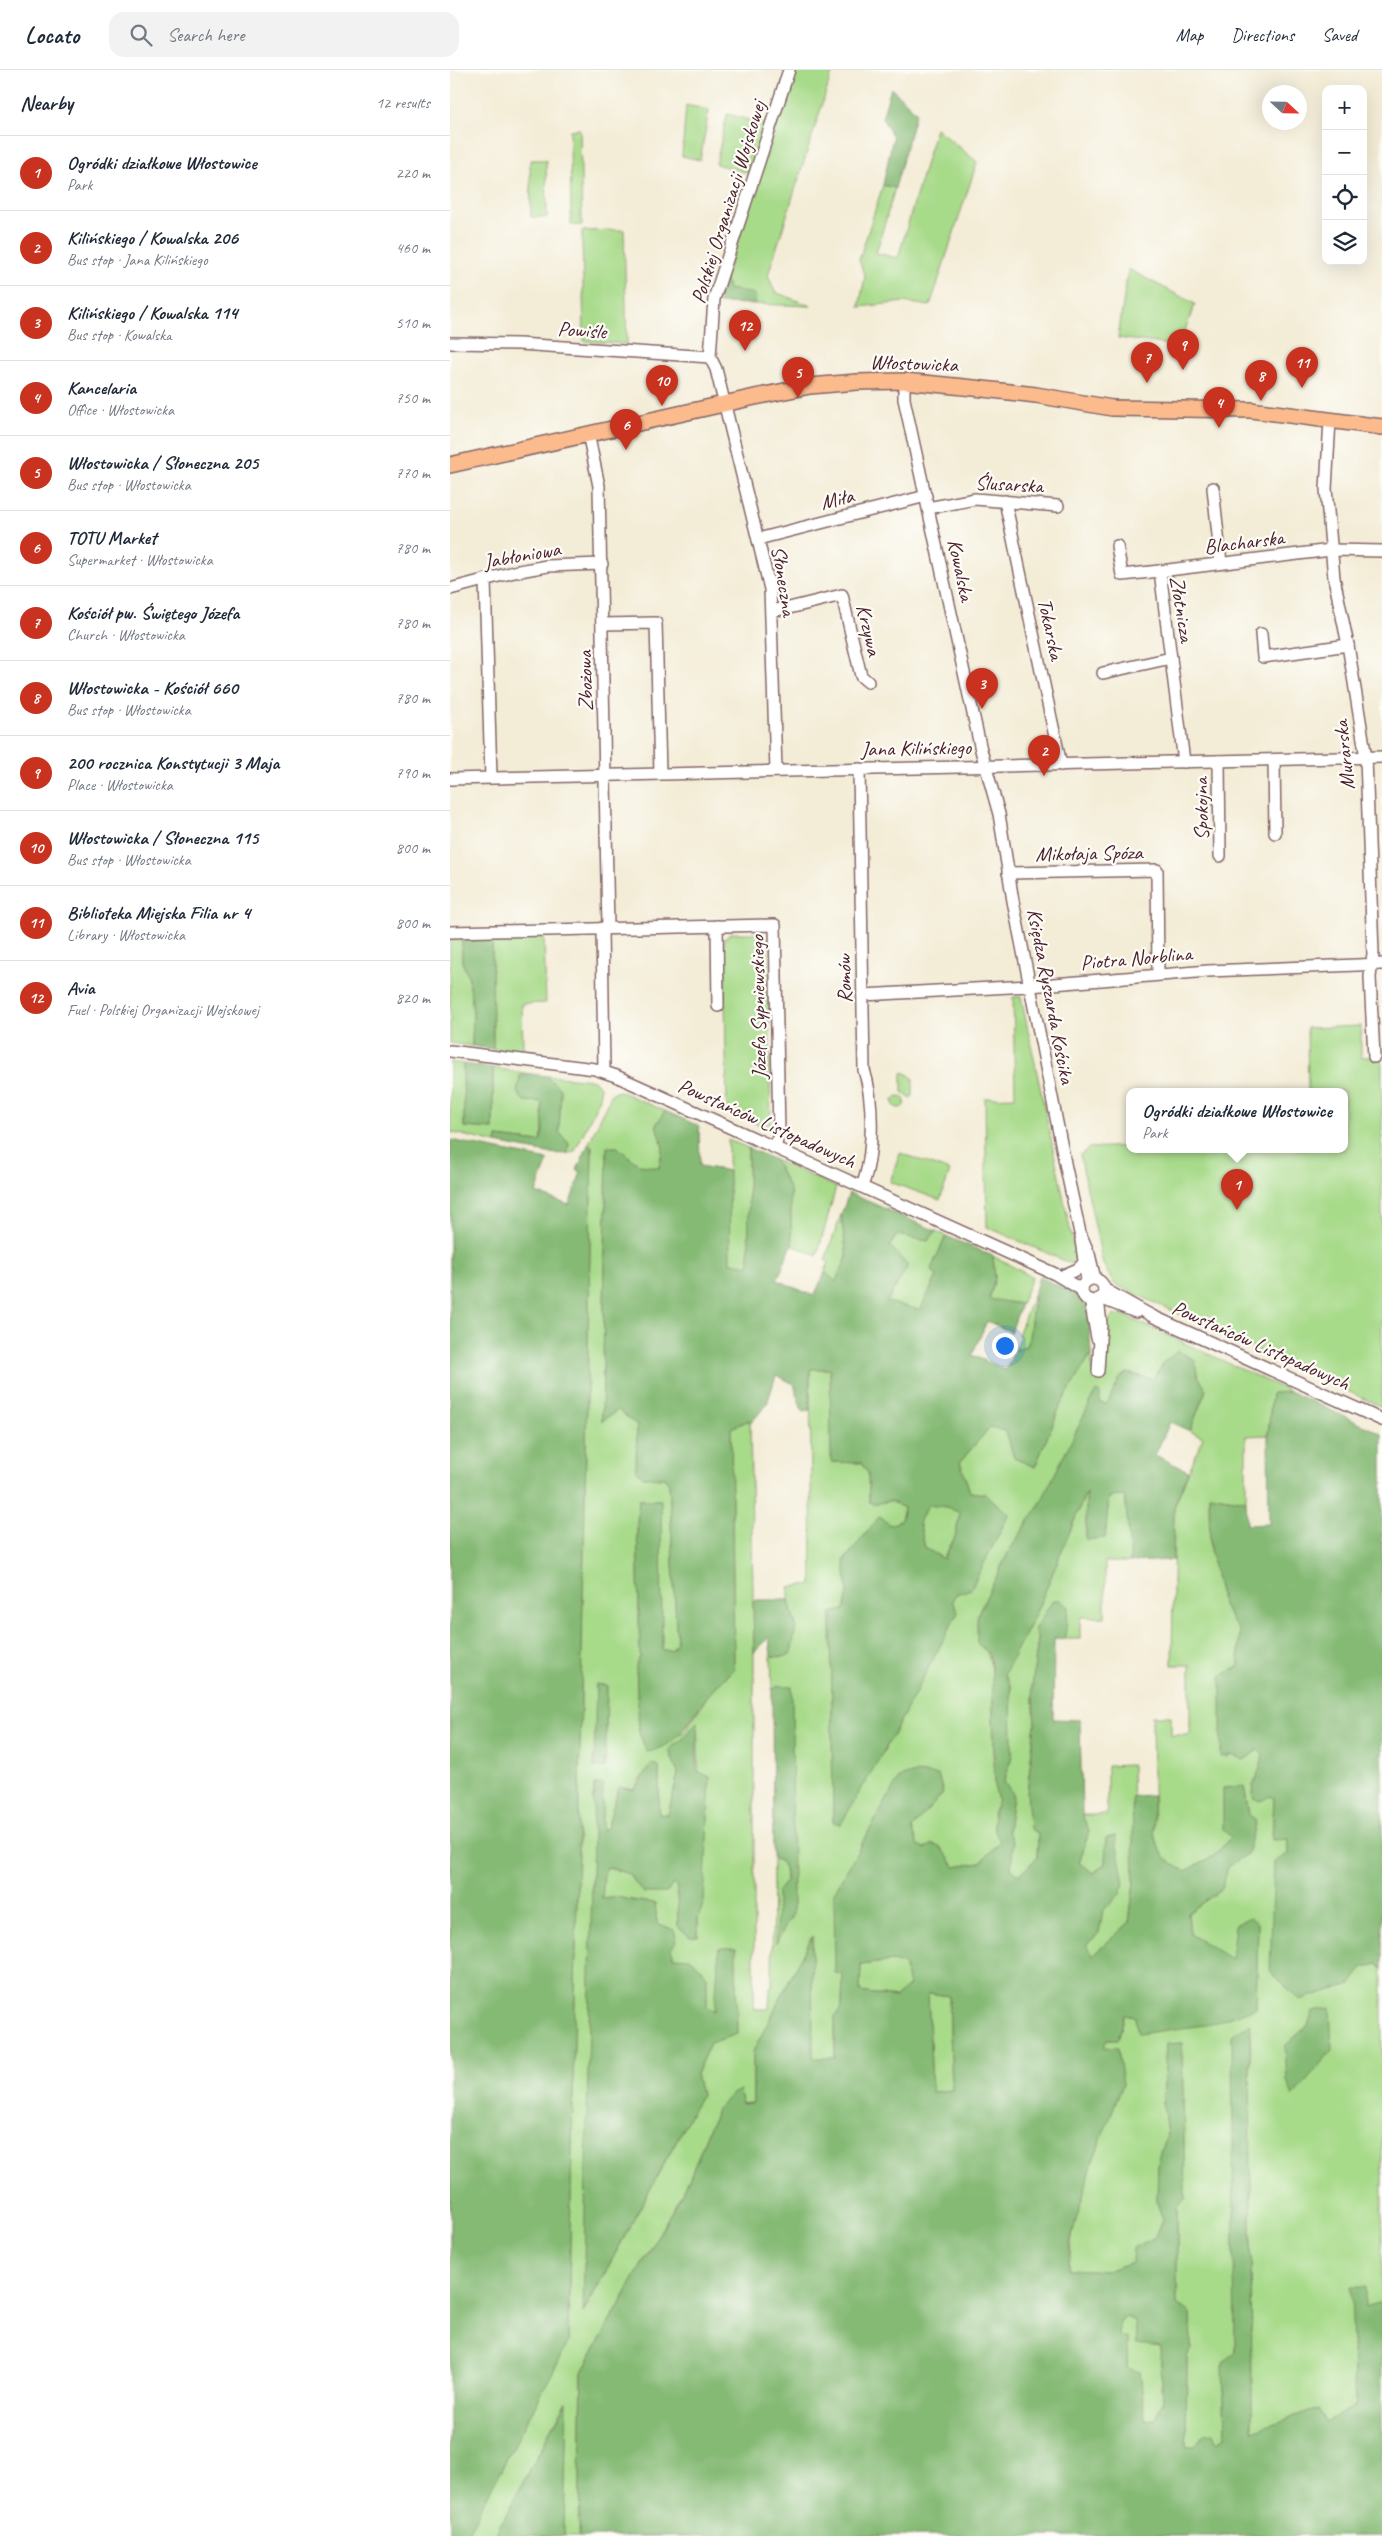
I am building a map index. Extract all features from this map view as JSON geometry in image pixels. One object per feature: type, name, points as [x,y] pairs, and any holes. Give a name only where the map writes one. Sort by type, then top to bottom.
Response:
[{"type":"main road","name":"Włostowicka","points":[[450,465],[724,403],[810,386],[904,381],[1036,395],[1098,407],[1189,411],[1251,410],[1382,427]]},
{"type":"street","name":"Polskiej Organizacji Wojskowej","points":[[724,403],[714,361],[710,357],[714,299],[789,70]]},
{"type":"street","name":"Powiśle","points":[[450,344],[519,344],[710,357]]},
{"type":"street","name":"Kowalska","points":[[904,381],[904,399],[981,750],[987,766]]},
{"type":"street","name":"Słoneczna","points":[[724,403],[770,589],[776,770]]},
{"type":"street","name":"Murarska","points":[[1330,420],[1326,489],[1332,550],[1337,594],[1348,645],[1366,758],[1376,864],[1377,964],[1370,977],[1374,1057]]},
{"type":"street","name":"Zbożowa","points":[[588,434],[599,486],[602,564],[605,774],[604,1071]]},
{"type":"street","points":[[1213,488],[1221,563]]},
{"type":"street","name":"Miła","points":[[758,539],[926,496]]},
{"type":"street","name":"Ślusarska","points":[[928,508],[975,499],[1058,506]]},
{"type":"street","name":"Tokarska","points":[[1005,501],[1061,765]]},
{"type":"street","name":"Złotnicza","points":[[1117,546],[1122,575],[1160,571],[1184,762]]},
{"type":"street","name":"Blacharska","points":[[1160,571],[1332,550],[1382,551]]},
{"type":"street","name":"Jabłoniowa","points":[[450,588],[547,566],[602,564]]},
{"type":"street","points":[[485,580],[491,777]]},
{"type":"street","name":"Krzywa","points":[[772,610],[785,609],[842,595],[861,676],[868,682]]},
{"type":"street","points":[[603,624],[656,623],[660,773]]},
{"type":"street","points":[[1261,634],[1263,657],[1348,645]]},
{"type":"street","name":"Złotnicza","points":[[1103,673],[1171,658]]},
{"type":"street","name":"Jana Kilińskiego","points":[[450,779],[1382,757]]},
{"type":"street","points":[[1274,760],[1275,833]]},
{"type":"street","name":"Spokojna","points":[[1219,761],[1220,856]]},
{"type":"street","name":"Księdza Ryszarda Kościka","points":[[987,766],[1002,827],[1008,874],[1080,1233],[1087,1283]]},
{"type":"street","name":"Romów","points":[[859,769],[864,1070],[868,1083],[870,1105],[869,1166],[862,1186]]},
{"type":"street","name":"Mikołaja Spóza","points":[[1008,874],[1156,870],[1158,974]]},
{"type":"street","name":"Józefa Sypniewskiego","points":[[450,932],[775,925],[779,1134],[775,1147]]},
{"type":"street","name":"Józefa Sypniewskiego","points":[[716,926],[718,1006]]},
{"type":"street","name":"Piotra Norblina","points":[[863,995],[1030,986],[1158,974],[1377,964]]},
{"type":"street","name":"Powstańców Listopadowych","points":[[450,1051],[604,1071],[1060,1274],[1087,1283]]},
{"type":"street","name":"Księdza Ryszarda Kościka","points":[[1080,1233],[1089,1254],[1087,1283]]},
{"type":"street","points":[[1060,1274],[1078,1269],[1083,1264]]},
{"type":"street","points":[[1098,1297],[1083,1294],[1087,1283],[1103,1284],[1098,1297],[1093,1324],[1098,1342]]},
{"type":"street","points":[[1098,1297],[1100,1317],[1098,1371]]},
{"type":"street","name":"Powstańców Listopadowych","points":[[1098,1297],[1116,1306],[1152,1316]]},
{"type":"street","name":"Powstańców Listopadowych","points":[[1098,1297],[1152,1316],[1382,1420]]},
{"type":"street","points":[[1100,1317],[1116,1306]]},
{"type":"green space","points":[[795,70],[833,70],[768,275],[775,292],[811,306],[754,304],[756,299],[729,289],[725,279]]},
{"type":"green space","points":[[891,88],[916,112],[895,188],[883,185],[893,137],[882,118]]},
{"type":"green space","points":[[686,105],[709,110],[700,160],[682,156]]},
{"type":"green space","points":[[727,114],[768,125],[752,174],[716,164]]},
{"type":"green space","points":[[936,128],[977,162],[930,306],[904,302],[859,307],[865,277],[859,260],[883,185],[895,188],[876,253],[898,258]]},
{"type":"green space","points":[[580,129],[582,225],[571,225],[570,130]]},
{"type":"green space","points":[[530,160],[546,160],[547,217],[531,217]]},
{"type":"green space","points":[[624,230],[627,344],[584,341],[582,231]]},
{"type":"green space","points":[[1128,269],[1195,304],[1179,346],[1118,338]]},
{"type":"green space","points":[[725,279],[729,289],[754,294],[756,299],[754,304],[719,303]]},
{"type":"green space","points":[[731,933],[762,933],[768,939],[771,1130],[727,1111],[724,939]]},
{"type":"green space","points":[[544,937],[546,1003],[522,1004],[523,1053],[493,1049],[492,938]]},
{"type":"green space","points":[[492,938],[493,1049],[472,1046],[473,1012],[469,978],[462,962],[462,939]]},
{"type":"green space","points":[[462,939],[462,962],[469,978],[473,1012],[472,1046],[450,1043],[450,940]]},
{"type":"green space","points":[[1013,997],[1021,997],[1076,1257],[1072,1264],[987,1227],[985,1098],[1015,1097]]},
{"type":"green space","points":[[1361,1026],[1361,1057],[1382,1057],[1382,1407],[1114,1284],[1103,1264],[1080,1155],[1089,1148],[1126,1146],[1126,1153],[1348,1153],[1348,1088],[1308,1088],[1307,1028]]},
{"type":"green space","points":[[450,1062],[463,1064],[464,1127],[493,1129],[493,1068],[523,1073],[520,1076],[524,1101],[542,1101],[543,1132],[540,1142],[497,1137],[496,1143],[450,1132]]},
{"type":"green space","points":[[463,1064],[493,1068],[493,1129],[464,1127]]},
{"type":"green space","points":[[904,1072],[913,1078],[913,1096],[910,1098],[902,1092],[902,1073]]},
{"type":"green space","points":[[523,1073],[547,1076],[561,1090],[559,1132],[569,1144],[567,1154],[548,1153],[496,1143],[497,1137],[540,1142],[543,1132],[542,1102],[524,1101],[517,1093],[520,1076]]},
{"type":"green space","points":[[547,1076],[594,1080],[600,1087],[600,1098],[575,1151],[567,1154],[569,1144],[559,1132],[561,1090]]},
{"type":"green space","points":[[619,1091],[665,1111],[656,1125],[663,1146],[659,1168],[639,1165],[617,1147],[607,1148],[602,1421],[618,1410],[637,1425],[636,1470],[643,1477],[665,1478],[669,1482],[677,1642],[672,1650],[662,1650],[660,1500],[639,1500],[637,1523],[640,1657],[636,1666],[639,1733],[684,1733],[710,1692],[734,1670],[731,1428],[750,1420],[754,1653],[754,2009],[769,2009],[770,1987],[772,1986],[773,1858],[782,1862],[793,1914],[778,1686],[772,1690],[771,1656],[783,1657],[796,1627],[789,1600],[789,1587],[812,1584],[810,1369],[830,1369],[832,1462],[861,1463],[868,1473],[869,1502],[873,1504],[890,1501],[904,1508],[901,1520],[891,1525],[880,1517],[844,1560],[848,1593],[844,1610],[831,1613],[833,1822],[893,1735],[958,1612],[952,1601],[956,1594],[971,1589],[1009,1514],[985,1494],[970,1492],[960,1462],[990,1427],[1006,1431],[1014,1458],[1035,1467],[1061,1404],[1091,1354],[1092,1371],[1105,1371],[1108,1322],[1113,1315],[1121,1314],[1291,1392],[1272,1393],[1268,1435],[1246,1436],[1246,1501],[1209,1495],[1210,1549],[1223,1605],[1239,1631],[1239,1666],[1225,1758],[1232,1755],[1244,1760],[1258,1750],[1263,1754],[1261,1768],[1252,1786],[1274,1798],[1272,1839],[1288,1839],[1288,1854],[1351,1984],[1363,1967],[1378,1964],[1382,1969],[1382,2302],[1365,2307],[1352,2287],[1355,2406],[1326,2423],[1318,2408],[1252,2432],[1250,2023],[1235,2354],[1223,2363],[1225,2436],[1217,2443],[1186,2447],[1187,2356],[1191,2349],[1190,2313],[1177,2304],[1177,2207],[1185,2199],[1182,2043],[1166,2044],[1163,2101],[1167,2135],[1158,2163],[1157,2203],[1163,2219],[1156,2237],[1133,2248],[1133,2262],[1107,2271],[1069,2269],[1075,2221],[1081,2198],[1096,2152],[1123,2084],[1102,2047],[1107,2039],[1118,2039],[1125,2015],[1136,2017],[1138,2034],[1256,2008],[1258,1924],[1231,1960],[1190,1934],[1188,1913],[1222,1889],[1228,1867],[1247,1854],[1256,1820],[1249,1815],[1244,1786],[1231,1837],[1214,1856],[1185,1871],[1169,1863],[1154,1840],[1152,1716],[1171,1716],[1171,1735],[1190,1735],[1190,1665],[1172,1665],[1174,1507],[1203,1437],[1190,1431],[1206,1390],[1197,1374],[1195,1360],[1165,1361],[1153,1379],[1127,1373],[1107,1405],[1100,1404],[1039,1506],[1009,1551],[977,1616],[992,1670],[995,1790],[998,1799],[993,1814],[1000,1841],[980,1863],[955,1867],[941,1848],[924,1849],[918,1846],[912,1828],[943,1792],[938,1775],[835,1972],[843,1975],[842,2006],[835,2017],[835,2058],[813,2059],[812,1937],[753,2052],[753,2103],[742,2104],[740,2090],[717,2109],[689,2180],[582,2372],[579,2536],[564,2536],[566,2402],[495,2536],[466,2536],[568,2343],[592,1148],[588,1145],[612,1093]],"holes":[[[596,1684],[607,1686],[605,1767],[595,1768]],[[697,1723],[704,1902],[698,1917],[698,1936],[678,1926],[677,1886],[673,1884],[644,1893],[629,1874],[607,1867],[604,1873],[602,1899],[622,1899],[655,1903],[657,1924],[674,1957],[707,2007],[716,2011],[719,1948],[737,2034],[710,2043],[696,2074],[701,2095],[584,2312],[594,1785],[603,1785],[601,1831],[607,1828],[619,1787],[634,1790],[641,1777],[659,1767],[659,1815],[668,1815],[678,1774],[669,1749],[685,1737]]]},
{"type":"green space","points":[[897,1096],[901,1096],[905,1102],[901,1108],[897,1108],[893,1104],[893,1100]]},
{"type":"green space","points":[[665,1111],[699,1126],[700,1166],[729,1171],[730,1263],[749,1265],[748,1148],[775,1160],[790,1190],[792,1245],[777,1280],[814,1296],[825,1272],[836,1282],[847,1257],[841,1215],[849,1193],[936,1231],[928,1241],[897,1235],[890,1246],[908,1266],[887,1302],[920,1310],[937,1276],[931,1269],[946,1236],[993,1256],[995,1278],[989,1299],[1021,1304],[1011,1332],[987,1321],[972,1355],[1006,1370],[1015,1350],[1028,1345],[1035,1291],[1039,1277],[1075,1293],[1088,1307],[1091,1354],[1061,1404],[1035,1467],[1014,1458],[1006,1431],[990,1427],[960,1462],[970,1492],[985,1494],[1009,1514],[971,1589],[956,1594],[952,1601],[958,1612],[893,1735],[841,1824],[833,1822],[831,1613],[844,1610],[848,1593],[844,1561],[879,1517],[891,1525],[901,1520],[904,1508],[890,1501],[873,1504],[869,1502],[868,1473],[861,1463],[831,1462],[830,1369],[810,1369],[810,1410],[802,1411],[794,1384],[776,1375],[767,1404],[750,1424],[749,1420],[731,1428],[734,1670],[713,1689],[685,1728],[669,1743],[659,1749],[647,1752],[639,1733],[636,1666],[640,1657],[637,1523],[639,1500],[661,1500],[662,1650],[672,1650],[677,1642],[669,1483],[665,1478],[643,1477],[636,1470],[637,1425],[618,1410],[602,1421],[607,1147],[617,1147],[639,1165],[659,1168],[663,1146],[656,1125]],"holes":[[[928,1505],[947,1507],[960,1513],[955,1537],[944,1559],[925,1548],[919,1522]]]},
{"type":"green space","points":[[450,1140],[548,1160],[536,1193],[569,1205],[581,1172],[577,1170],[588,1145],[592,1147],[568,2343],[466,2536],[450,2536]]},
{"type":"green space","points":[[728,1140],[748,1148],[749,1265],[729,1263]]},
{"type":"green space","points":[[900,1153],[950,1171],[940,1200],[890,1182]]},
{"type":"green space","points":[[775,1160],[836,1187],[817,1256],[792,1245],[790,1190]]},
{"type":"green space","points":[[841,1215],[847,1257],[836,1283],[825,1272],[829,1262],[825,1260]]},
{"type":"green space","points":[[936,1231],[946,1236],[931,1269],[937,1276],[920,1310],[886,1302],[907,1266],[890,1246],[897,1235],[928,1241]]},
{"type":"green space","points":[[993,1256],[1032,1277],[1021,1304],[989,1300],[995,1278]]},
{"type":"green space","points":[[1035,1291],[1028,1345],[1015,1350],[1021,1336],[1018,1335]]},
{"type":"green space","points":[[1178,1351],[1195,1360],[1197,1374],[1206,1390],[1190,1431],[1170,1422],[1155,1455],[1188,1471],[1174,1507],[1173,1560],[1131,1562],[1125,1496],[1109,1497],[1105,1538],[1086,1540],[1086,1492],[1039,1606],[1004,1675],[1011,1687],[1012,1755],[1004,1782],[1013,1794],[1008,1831],[1013,1843],[1011,1869],[1019,1875],[1037,1858],[1038,1833],[1030,1829],[1027,1793],[1035,1723],[1032,1687],[1038,1639],[1034,1630],[1053,1600],[1060,1600],[1068,1607],[1065,1639],[1054,1639],[1053,1719],[1080,1720],[1082,1815],[1089,1831],[1079,1863],[1094,1873],[1105,1864],[1106,1838],[1115,1836],[1124,1883],[1120,1894],[1103,1911],[1099,1933],[1086,1945],[1093,1955],[1129,1923],[1134,1882],[1132,1796],[1153,1795],[1154,1830],[1159,1849],[1173,1864],[1185,1871],[1214,1856],[1231,1837],[1223,1830],[1223,1788],[1244,1786],[1249,1815],[1256,1820],[1247,1854],[1228,1867],[1222,1889],[1188,1913],[1190,1934],[1231,1959],[1235,1925],[1250,1917],[1258,1924],[1256,2008],[1211,2024],[1138,2034],[1135,2017],[1125,2015],[1118,2039],[1107,2039],[1103,2047],[1118,2048],[1123,2084],[1093,2160],[1070,2242],[1069,2269],[1107,2271],[1132,2262],[1133,2248],[1156,2237],[1163,2219],[1157,2203],[1158,2163],[1167,2135],[1163,2101],[1166,2044],[1182,2043],[1185,2199],[1177,2207],[1177,2304],[1190,2313],[1191,2349],[1187,2356],[1186,2447],[1195,2446],[1205,2434],[1213,2433],[1217,2443],[1225,2436],[1223,2363],[1235,2353],[1232,2035],[1250,2023],[1252,2431],[1318,2408],[1326,2422],[1355,2406],[1351,2287],[1365,2287],[1365,2307],[1382,2302],[1382,2536],[579,2536],[582,2372],[689,2180],[717,2109],[732,2094],[740,2090],[742,2104],[753,2103],[753,2052],[812,1936],[813,2058],[835,2058],[835,2017],[842,2006],[843,1975],[835,1973],[834,1893],[899,1778],[915,1773],[938,1775],[943,1793],[912,1828],[918,1846],[924,1849],[933,1844],[941,1848],[955,1867],[980,1863],[1000,1841],[995,1831],[993,1820],[998,1799],[995,1790],[992,1670],[989,1654],[977,1643],[977,1616],[1009,1551],[1039,1506],[1096,1391],[1100,1393],[1100,1403],[1107,1404],[1120,1378],[1127,1373],[1153,1379],[1165,1361]],"holes":[[[892,1961],[904,1964],[909,1985],[896,1997],[860,1992],[861,1965]],[[928,1993],[949,1996],[952,2090],[932,2092]],[[1126,2317],[1135,2321],[1137,2344],[1160,2347],[1163,2401],[1155,2419],[1145,2420],[1140,2372],[1127,2368],[1128,2339],[1119,2336],[1120,2322]]]},
{"type":"green space","points":[[1291,1392],[1382,1434],[1382,1969],[1378,1964],[1363,1967],[1351,1984],[1299,2000],[1270,1971],[1274,1862],[1288,1854],[1288,1839],[1272,1840],[1274,1798],[1270,1796],[1261,1801],[1253,1798],[1263,1754],[1258,1750],[1244,1760],[1232,1755],[1221,1757],[1221,1676],[1239,1666],[1239,1631],[1223,1605],[1210,1549],[1209,1495],[1246,1501],[1247,1525],[1269,1524],[1268,1435],[1272,1393]]},
{"type":"green space","points":[[1087,1490],[1086,1539],[1105,1537],[1109,1497],[1126,1496],[1131,1562],[1105,1562],[1105,1617],[1080,1617],[1080,1639],[1038,1639],[1032,1687],[1035,1723],[1027,1793],[1038,1833],[1037,1858],[1019,1875],[1011,1869],[1013,1843],[1008,1832],[1013,1795],[1004,1782],[1012,1755],[1011,1687],[1004,1675],[1039,1606]]},
{"type":"green space","points":[[928,1505],[947,1507],[960,1513],[955,1537],[943,1559],[925,1548],[919,1522]]},
{"type":"green space","points":[[753,1600],[789,1600],[796,1627],[791,1654],[783,1657],[771,1656],[769,1637],[754,1653]]},
{"type":"green space","points":[[596,1684],[607,1686],[605,1767],[594,1768]]},
{"type":"green space","points":[[778,1686],[792,1686],[793,1914],[776,1943],[777,1892],[787,1880],[782,1862],[773,1858],[772,1690]]},
{"type":"green space","points":[[697,1722],[697,1771],[710,1777],[704,1902],[698,1917],[698,1936],[690,1937],[678,1926],[677,1887],[673,1884],[666,1893],[643,1893],[629,1874],[607,1867],[604,1873],[602,1899],[618,1897],[655,1903],[657,1923],[674,1930],[677,1941],[671,1949],[674,1957],[691,1958],[707,1976],[707,2007],[715,2011],[719,1948],[736,1948],[737,2034],[710,2043],[696,2074],[701,2095],[583,2313],[594,1784],[603,1784],[602,1831],[607,1828],[619,1787],[634,1790],[651,1764],[659,1766],[659,1814],[668,1815],[678,1774],[669,1749],[685,1737]]},
{"type":"green space","points":[[1132,1765],[1134,1882],[1129,1923],[1093,1955],[1086,1945],[1099,1933],[1103,1911],[1120,1894],[1106,1838],[1105,1864],[1093,1873],[1079,1864],[1089,1831],[1082,1815],[1107,1815],[1107,1766]]},
{"type":"green space","points":[[892,1961],[904,1964],[910,1985],[896,1997],[860,1992],[861,1965]]},
{"type":"green space","points":[[928,1993],[949,1996],[952,2090],[932,2092]]},
{"type":"green space","points":[[1330,2008],[1332,2050],[1293,2096],[1287,2081],[1285,2046],[1308,2025],[1313,2011]]},
{"type":"green space","points":[[1126,2317],[1135,2321],[1160,2347],[1163,2401],[1155,2419],[1145,2421],[1140,2372],[1127,2369],[1128,2339],[1119,2337],[1120,2322]]},
{"type":"green space","points":[[567,2401],[564,2536],[495,2536]]},
{"type":"place","name":"Avia","points":[[745,351]]},
{"type":"place","name":"200 rocznica Konstytucji 3 Maja","points":[[1183,370]]},
{"type":"place","name":"Kościół pw. Świętego Józefa","points":[[1147,383]]},
{"type":"place","name":"Biblioteka Miejska Filia nr 4","points":[[1302,388]]},
{"type":"place","name":"Włostowicka / Słoneczna 205","points":[[798,398]]},
{"type":"place","name":"Włostowicka - Kościół 660","points":[[1261,401]]},
{"type":"place","name":"Włostowicka / Słoneczna 115","points":[[662,406]]},
{"type":"place","name":"Kancelaria","points":[[1219,428]]},
{"type":"place","name":"TOTU Market","points":[[626,450]]},
{"type":"place","name":"Kilińskiego / Kowalska 114","points":[[982,709]]},
{"type":"place","name":"Kilińskiego / Kowalska 206","points":[[1044,776]]},
{"type":"place","name":"Ogródki działkowe Włostowice","points":[[1237,1210]]}]
